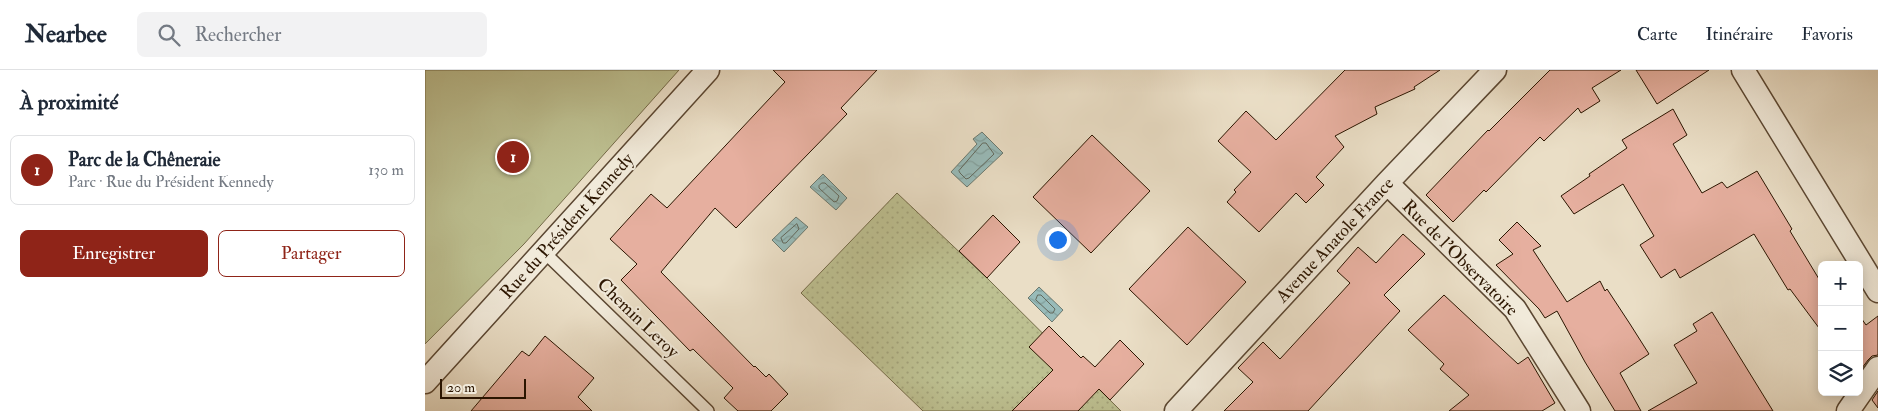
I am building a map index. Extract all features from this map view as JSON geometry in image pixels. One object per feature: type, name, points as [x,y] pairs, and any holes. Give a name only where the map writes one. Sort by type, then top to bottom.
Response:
[{"type":"street","name":"Rue du Président Kennedy","points":[[425,382],[708,70]]},
{"type":"street","name":"Avenue Anatole France","points":[[1176,411],[1387,183],[1495,70]]},
{"type":"street","points":[[1743,70],[1878,291]]},
{"type":"street","name":"Rue de l'Observatoire","points":[[1387,183],[1515,310],[1579,411]]},
{"type":"street","points":[[1848,411],[1878,368]]},
{"type":"lane","name":"Chemin Leroy","points":[[543,251],[708,411]]},
{"type":"green space","points":[[425,70],[679,70],[524,244],[425,344]]},
{"type":"green space","points":[[897,193],[988,279],[1121,411],[923,411],[801,293]]},
{"type":"water","points":[[982,132],[1003,153],[967,187],[951,172],[977,144],[973,139]]},
{"type":"water","points":[[823,174],[847,198],[836,210],[810,187]]},
{"type":"water","points":[[796,217],[808,227],[784,252],[772,240]]},
{"type":"water","points":[[1039,287],[1063,310],[1052,322],[1028,298]]},
{"type":"building","points":[[773,70],[877,70],[841,108],[847,114],[736,228],[715,208],[661,272],[754,367],[766,377],[769,374],[788,394],[771,411],[738,411],[724,398],[733,388],[693,349],[690,351],[621,280],[637,264],[610,239],[651,194],[667,208],[785,82]]},
{"type":"building","points":[[1345,70],[1440,70],[1414,87],[1415,89],[1375,107],[1377,114],[1335,136],[1344,147],[1316,177],[1324,185],[1306,203],[1296,193],[1259,232],[1227,202],[1236,192],[1234,190],[1251,172],[1218,141],[1246,111],[1276,140]]},
{"type":"building","points":[[1550,70],[1621,70],[1592,88],[1600,101],[1581,113],[1578,108],[1544,141],[1540,137],[1486,192],[1484,190],[1453,222],[1426,195],[1488,130]]},
{"type":"building","points":[[1636,70],[1709,70],[1657,104]]},
{"type":"building","points":[[1673,109],[1687,135],[1673,144],[1702,193],[1722,182],[1727,188],[1757,171],[1792,229],[1790,231],[1818,277],[1818,327],[1790,289],[1788,290],[1754,234],[1680,278],[1675,269],[1661,278],[1640,245],[1654,236],[1623,184],[1574,214],[1561,196],[1627,148],[1622,140]]},
{"type":"building","points":[[1092,135],[1150,191],[1091,253],[1033,197]]},
{"type":"building","points":[[993,215],[1020,242],[987,278],[959,251]]},
{"type":"building","points":[[1517,222],[1541,246],[1533,250],[1567,302],[1600,281],[1605,291],[1607,289],[1630,324],[1649,354],[1620,373],[1641,411],[1615,411],[1557,311],[1545,318],[1539,309],[1496,265],[1513,254],[1499,240]]},
{"type":"building","points":[[1188,227],[1246,282],[1187,345],[1129,289]]},
{"type":"building","points":[[1403,234],[1425,254],[1384,295],[1400,311],[1308,411],[1224,411],[1253,382],[1238,368],[1263,342],[1280,359],[1350,283],[1337,271],[1358,247],[1376,263]]},
{"type":"building","points":[[1444,295],[1518,364],[1528,357],[1555,403],[1542,411],[1449,411],[1469,395],[1440,369],[1444,364],[1408,330]]},
{"type":"building","points":[[1712,312],[1773,411],[1648,411],[1697,383],[1674,345],[1697,331],[1693,324]]},
{"type":"building","points":[[1878,316],[1878,355],[1872,356],[1863,367],[1863,321],[1866,325]]},
{"type":"building","points":[[1049,326],[1081,358],[1083,356],[1095,367],[1120,340],[1144,364],[1110,400],[1099,389],[1078,411],[1012,411],[1053,370],[1029,347]]},
{"type":"building","points":[[545,336],[594,378],[578,397],[592,411],[471,411],[522,351],[529,356]]},
{"type":"building","points":[[1878,391],[1878,408],[1872,400]]},
{"type":"place","name":"Parc de la Chêneraie","points":[[513,157]]}]
